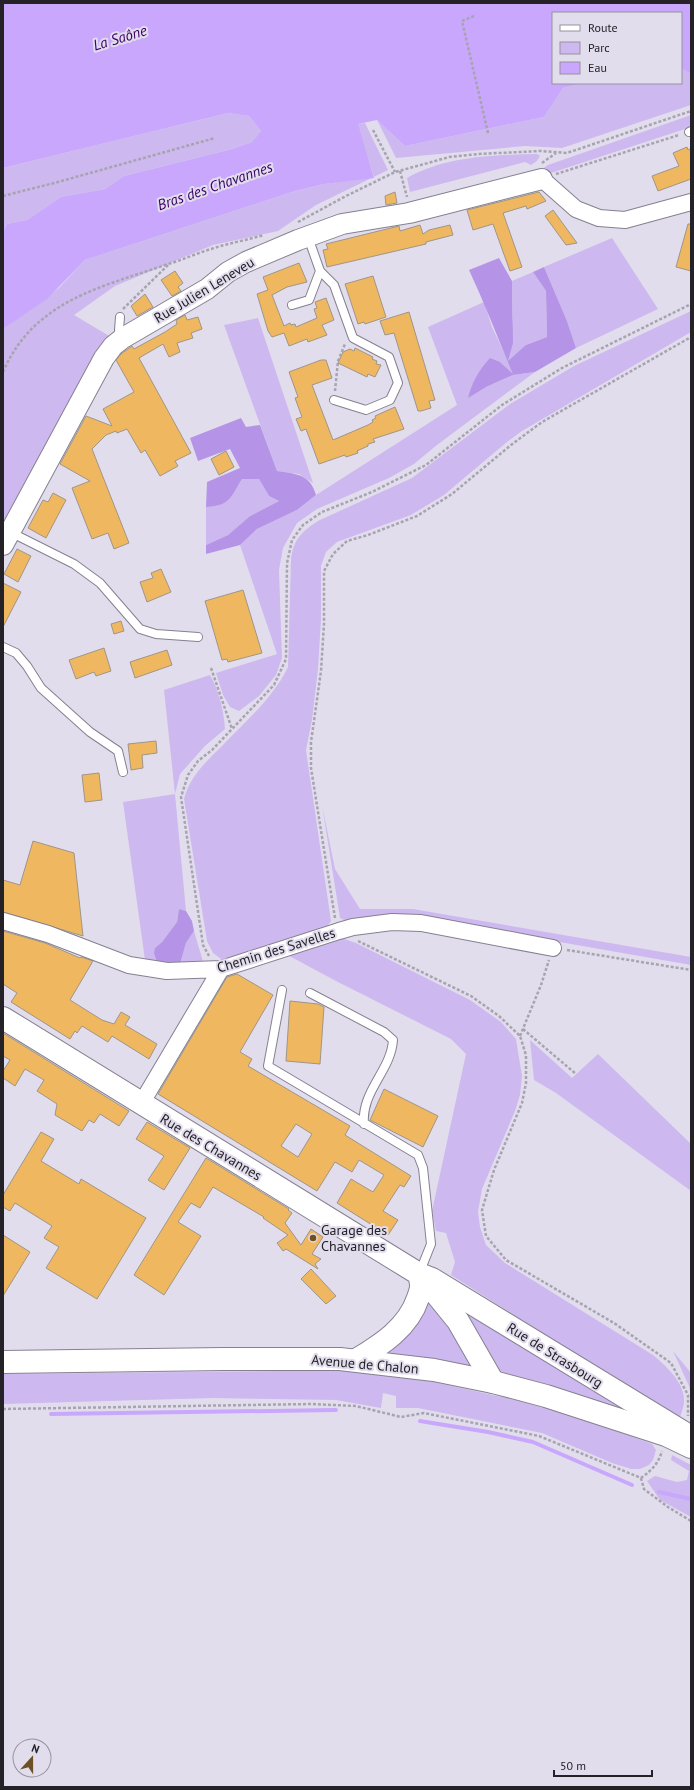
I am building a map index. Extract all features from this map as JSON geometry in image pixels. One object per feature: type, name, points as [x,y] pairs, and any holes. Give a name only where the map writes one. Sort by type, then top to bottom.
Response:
[{"type":"main road","name":"Rue des Chavannes","points":[[3,1018],[419,1274]]},
{"type":"main road","name":"Rue de Strasbourg","points":[[419,1274],[432,1279],[689,1439]]},
{"type":"main road","points":[[356,1360],[385,1342],[408,1318],[416,1305],[421,1288],[419,1274]]},
{"type":"main road","points":[[419,1274],[435,1290],[458,1321],[493,1382]]},
{"type":"main road","name":"Avenue de Chalon","points":[[3,1362],[223,1358],[356,1360],[434,1370],[493,1382],[596,1411],[666,1435],[689,1439]]},
{"type":"street","points":[[544,181],[576,209],[599,218],[625,220],[691,202]]},
{"type":"street","name":"Rue Julien Leneveu","points":[[6,538],[104,358],[113,346],[122,338],[207,289],[228,272],[302,230],[409,213],[544,181]]},
{"type":"street","name":"Chemin des Savelles","points":[[3,922],[48,934],[129,965],[167,971],[221,968],[353,927],[392,922],[421,923],[553,948]]},
{"type":"street","points":[[141,1104],[221,968]]},
{"type":"lane","points":[[302,230],[320,271],[334,285],[353,338],[389,357],[398,383],[390,400],[366,410],[334,400]]},
{"type":"lane","points":[[292,305],[309,300],[320,271]]},
{"type":"lane","points":[[120,317],[119,330],[122,338]]},
{"type":"lane","points":[[6,538],[74,564],[100,582],[140,629],[156,634],[198,637]]},
{"type":"lane","points":[[3,647],[16,653],[27,666],[41,688],[85,727],[118,752],[123,772]]},
{"type":"lane","points":[[282,990],[268,1066],[418,1155],[423,1168],[431,1244],[419,1274]]},
{"type":"lane","points":[[310,993],[384,1032],[392,1040],[392,1051],[366,1102],[363,1112],[364,1124]]},
{"type":"path","points":[[474,16],[462,21],[488,133]]},
{"type":"path","points":[[302,230],[346,196],[395,172],[450,157],[541,151],[567,153],[691,111]]},
{"type":"path","points":[[373,130],[395,172]]},
{"type":"path","points":[[544,181],[690,132]]},
{"type":"path","points":[[3,196],[215,138]]},
{"type":"path","points":[[400,171],[406,192]]},
{"type":"path","points":[[3,372],[11,354],[24,336],[63,304],[92,289],[211,249],[266,235]]},
{"type":"path","points":[[120,317],[124,307],[168,264]]},
{"type":"path","points":[[221,968],[210,960],[203,945],[181,797],[188,775],[198,760],[212,750],[274,686],[283,668],[286,658],[287,563],[292,540],[303,525],[322,512],[372,492],[426,465],[502,405],[562,368],[691,304]]},
{"type":"path","points":[[689,1439],[688,1395],[671,1363],[614,1323],[506,1260],[486,1236],[482,1210],[494,1170],[522,1103],[526,1083],[526,1055],[520,1036],[499,1016],[471,996],[339,931],[336,923],[311,768],[311,742],[321,671],[324,624],[324,571],[333,554],[347,541],[368,535],[417,516],[452,494],[511,445],[542,422],[691,336]]},
{"type":"path","points":[[334,400],[338,360],[345,344],[353,338]]},
{"type":"path","points":[[210,668],[232,729]]},
{"type":"path","points":[[520,1036],[541,985],[553,948],[691,970]]},
{"type":"path","points":[[523,1029],[576,1074]]},
{"type":"path","points":[[3,1409],[311,1404],[356,1406],[401,1416],[424,1412],[540,1436],[641,1478]]},
{"type":"path","points":[[641,1478],[658,1463],[662,1448]]},
{"type":"path","points":[[641,1478],[644,1490],[691,1521]]},
{"type":"green space","points":[[682,69],[691,74],[691,105],[562,148],[525,146],[396,158],[377,120],[405,146],[544,117],[563,88],[579,84],[682,84]]},
{"type":"green space","points":[[228,113],[249,116],[261,131],[252,142],[232,149],[124,176],[105,189],[61,197],[27,220],[7,224],[3,233],[3,168]]},
{"type":"green space","points":[[691,115],[691,127],[548,174],[541,170],[548,165]]},
{"type":"green space","points":[[365,123],[388,170],[374,177],[357,124]]},
{"type":"green space","points":[[537,154],[540,156],[537,161],[531,165],[525,162],[410,192],[407,178],[438,165],[487,156]]},
{"type":"green space","points":[[373,177],[316,205],[278,231],[213,245],[115,286],[74,315],[111,337],[3,541],[3,329],[59,288],[85,260],[295,191],[324,184]]},
{"type":"green space","points":[[612,238],[658,309],[576,348],[567,321],[544,267]]},
{"type":"green space","points":[[533,272],[546,291],[547,337],[526,345],[513,375],[535,372],[437,445],[414,464],[389,478],[317,509],[297,523],[283,548],[279,570],[282,658],[276,675],[259,696],[239,711],[230,707],[223,695],[216,673],[277,654],[240,545],[257,529],[297,510],[316,495],[457,405],[428,327],[484,302],[492,327],[508,361],[513,318],[512,281]],"holes":[[[500,362],[513,375],[486,387]]]},
{"type":"green space","points":[[691,311],[691,332],[522,431],[444,495],[411,515],[337,542],[326,552],[321,566],[321,620],[318,669],[312,720],[306,750],[331,921],[326,928],[231,958],[221,959],[213,953],[207,941],[184,799],[194,776],[267,699],[275,689],[288,667],[291,560],[294,546],[300,536],[320,520],[412,478],[510,404],[574,366]]},
{"type":"green space","points":[[258,318],[313,483],[299,474],[277,471],[224,325]]},
{"type":"green space","points":[[242,479],[259,479],[269,496],[279,501],[250,516],[228,535],[206,545],[206,507],[220,505],[225,502],[232,496]]},
{"type":"green space","points":[[210,675],[216,687],[220,701],[224,716],[225,729],[205,746],[180,774],[175,794],[164,690]]},
{"type":"green space","points":[[175,794],[186,911],[179,909],[177,922],[162,942],[155,948],[157,962],[145,960],[123,802]]},
{"type":"green space","points":[[322,805],[335,869],[360,909],[413,909],[691,957],[691,965],[468,926],[346,921],[340,918]]},
{"type":"green space","points":[[194,931],[204,965],[180,964],[186,943]]},
{"type":"green space","points":[[336,936],[356,943],[470,1000],[501,1022],[516,1039],[522,1076],[520,1095],[515,1111],[482,1189],[478,1212],[480,1227],[486,1245],[505,1263],[658,1359],[674,1375],[681,1388],[684,1403],[679,1420],[451,1275],[455,1262],[446,1233],[436,1231],[432,1211],[466,1054],[451,1039],[282,952]]},
{"type":"green space","points":[[530,1040],[572,1078],[598,1054],[691,1144],[691,1191],[556,1093],[534,1080]]},
{"type":"green space","points":[[452,1297],[632,1406],[629,1414],[492,1373]]},
{"type":"green space","points":[[428,1301],[438,1303],[472,1368],[382,1354]]},
{"type":"green space","points":[[673,1351],[691,1373],[691,1397],[689,1386]]},
{"type":"green space","points":[[358,1370],[434,1382],[562,1410],[652,1444],[656,1450],[653,1460],[649,1465],[640,1469],[631,1469],[612,1463],[542,1433],[418,1408],[396,1408],[396,1396],[383,1393],[381,1408],[336,1400],[214,1398],[3,1404],[3,1374]]},
{"type":"green space","points":[[672,1455],[691,1465],[691,1517],[660,1500],[647,1481],[655,1476],[677,1482],[687,1480],[689,1471],[671,1460]]},
{"type":"shaded area","points":[[499,258],[512,281],[513,343],[508,361],[526,345],[547,337],[546,291],[533,272],[544,267],[567,321],[576,348],[535,372],[513,375],[486,387],[468,398],[476,376],[490,358],[500,362],[513,374],[469,270]]},
{"type":"shaded area","points":[[241,418],[246,427],[260,425],[277,471],[302,476],[310,483],[316,495],[297,510],[257,529],[240,545],[206,554],[206,545],[228,535],[250,516],[279,501],[269,496],[259,479],[242,479],[229,499],[220,505],[206,507],[207,482],[240,468],[230,449],[198,461],[190,438]]},
{"type":"shaded area","points":[[179,909],[186,911],[192,921],[194,931],[186,943],[180,964],[157,962],[154,953],[155,948],[162,942],[177,922]]},
{"type":"water","points":[[3,3],[691,3],[691,74],[682,69],[682,12],[552,12],[552,84],[579,84],[563,88],[544,117],[405,146],[377,120],[358,124],[374,178],[324,184],[295,191],[85,260],[47,299],[3,329],[3,233],[7,224],[27,220],[61,197],[105,189],[124,176],[232,149],[252,142],[261,131],[249,116],[228,113],[3,168]]},
{"type":"building","points":[[687,147],[688,150],[691,148],[691,179],[658,191],[652,176],[679,166],[673,153]]},
{"type":"building","points":[[395,192],[397,203],[386,205],[385,196]]},
{"type":"building","points":[[539,192],[546,201],[527,209],[526,206],[503,213],[522,267],[510,271],[493,224],[473,230],[467,210]]},
{"type":"building","points":[[553,210],[577,243],[566,245],[545,216]]},
{"type":"building","points":[[688,224],[691,224],[691,271],[676,267]]},
{"type":"building","points":[[420,225],[423,234],[429,230],[450,225],[453,235],[426,242],[426,244],[327,267],[323,250],[328,249],[326,244],[399,226],[400,231]]},
{"type":"building","points":[[299,263],[307,282],[287,287],[272,295],[284,326],[290,323],[291,325],[295,324],[296,327],[317,318],[314,309],[317,308],[315,302],[326,298],[334,320],[322,325],[327,335],[308,342],[307,339],[289,346],[284,333],[272,337],[268,331],[257,294],[268,290],[263,277]]},
{"type":"building","points":[[175,271],[183,283],[178,287],[181,291],[172,296],[161,280]]},
{"type":"building","points":[[373,276],[386,317],[365,324],[364,322],[358,324],[345,284]]},
{"type":"building","points":[[145,294],[153,307],[137,316],[131,306]]},
{"type":"building","points":[[409,312],[435,400],[429,401],[431,408],[421,411],[418,411],[394,333],[385,335],[380,321]]},
{"type":"building","points":[[185,315],[187,320],[198,317],[202,329],[191,333],[193,338],[177,343],[180,352],[169,357],[163,344],[139,358],[191,453],[175,461],[178,466],[160,476],[145,450],[141,453],[127,429],[106,435],[92,449],[129,543],[114,549],[108,533],[92,539],[72,488],[90,481],[60,464],[86,416],[112,426],[103,409],[134,392],[116,360],[121,354],[132,346],[134,349],[165,332],[177,324],[176,320]]},
{"type":"building","points":[[355,348],[373,357],[372,359],[377,361],[376,364],[381,365],[375,377],[368,374],[367,377],[338,363],[343,352],[350,349],[354,351]]},
{"type":"building","points":[[321,360],[326,360],[332,378],[312,385],[333,440],[368,425],[373,422],[372,420],[376,418],[375,416],[395,407],[404,429],[373,439],[375,442],[368,444],[368,446],[357,451],[358,453],[346,457],[345,455],[319,464],[306,429],[301,431],[296,419],[302,417],[295,398],[298,397],[289,372]]},
{"type":"building","points":[[226,451],[234,467],[219,475],[211,459]]},
{"type":"building","points":[[53,493],[66,500],[46,538],[28,528],[43,500],[48,502]]},
{"type":"building","points":[[17,549],[31,556],[18,582],[4,574]]},
{"type":"building","points":[[161,569],[171,592],[147,602],[140,582],[153,578],[151,573]]},
{"type":"building","points":[[3,583],[21,592],[3,627]]},
{"type":"building","points":[[243,590],[262,653],[228,662],[227,659],[222,660],[205,601]]},
{"type":"building","points":[[121,621],[124,631],[114,634],[111,624]]},
{"type":"building","points":[[104,648],[111,671],[96,676],[94,672],[76,679],[69,660]]},
{"type":"building","points":[[167,650],[172,665],[135,678],[130,662]]},
{"type":"building","points":[[156,741],[157,753],[142,755],[143,768],[131,770],[128,744]]},
{"type":"building","points":[[99,773],[102,800],[85,802],[82,775]]},
{"type":"building","points":[[33,841],[74,853],[83,936],[3,912],[3,880],[20,885]]},
{"type":"building","points":[[3,931],[45,943],[80,958],[93,961],[70,1000],[102,1020],[114,1024],[121,1012],[130,1017],[125,1025],[157,1044],[149,1059],[112,1036],[108,1042],[82,1026],[77,1033],[75,1031],[70,1039],[11,1002],[17,993],[3,984]]},
{"type":"building","points":[[237,974],[273,995],[240,1052],[252,1059],[248,1066],[350,1126],[345,1135],[411,1176],[404,1187],[400,1185],[383,1211],[398,1220],[388,1235],[337,1203],[351,1179],[373,1192],[384,1175],[359,1160],[352,1172],[335,1162],[317,1191],[158,1094],[227,977]],"holes":[[[296,1124],[312,1134],[298,1157],[281,1146]]]},
{"type":"building","points":[[290,1001],[318,1004],[324,1007],[320,1064],[286,1061]]},
{"type":"building","points":[[3,1033],[129,1111],[119,1126],[100,1114],[94,1123],[89,1120],[82,1131],[55,1115],[57,1104],[37,1091],[44,1080],[25,1069],[15,1086],[3,1078],[3,1071],[10,1060],[3,1056]]},
{"type":"building","points":[[384,1089],[438,1116],[423,1147],[370,1120]]},
{"type":"building","points":[[147,1122],[190,1148],[164,1190],[148,1180],[164,1156],[136,1139]]},
{"type":"building","points":[[41,1132],[54,1139],[41,1161],[79,1184],[81,1179],[146,1218],[97,1299],[46,1268],[59,1247],[44,1238],[52,1226],[15,1203],[10,1211],[3,1207],[3,1195]]},
{"type":"building","points":[[206,1158],[289,1209],[288,1210],[292,1213],[285,1223],[301,1245],[311,1229],[323,1237],[312,1254],[321,1259],[315,1264],[318,1269],[286,1249],[283,1251],[277,1243],[288,1235],[263,1218],[264,1217],[213,1187],[200,1208],[191,1203],[178,1222],[201,1236],[164,1295],[134,1275]]},
{"type":"building","points":[[3,1235],[30,1252],[3,1296]]},
{"type":"building","points":[[311,1269],[336,1296],[326,1304],[301,1279]]},
{"type":"waterway","points":[[51,1414],[336,1410]]},
{"type":"waterway","points":[[420,1421],[488,1432],[533,1442],[632,1485]]},
{"type":"waterway","points":[[659,1492],[691,1499]]},
{"type":"place","name":"Garage des Chavannes","points":[[313,1238]]},
{"type":"water label","name":"La Saône","points":[[120,38]]},
{"type":"water label","name":"Bras des Chavannes","points":[[215,186]]}]
